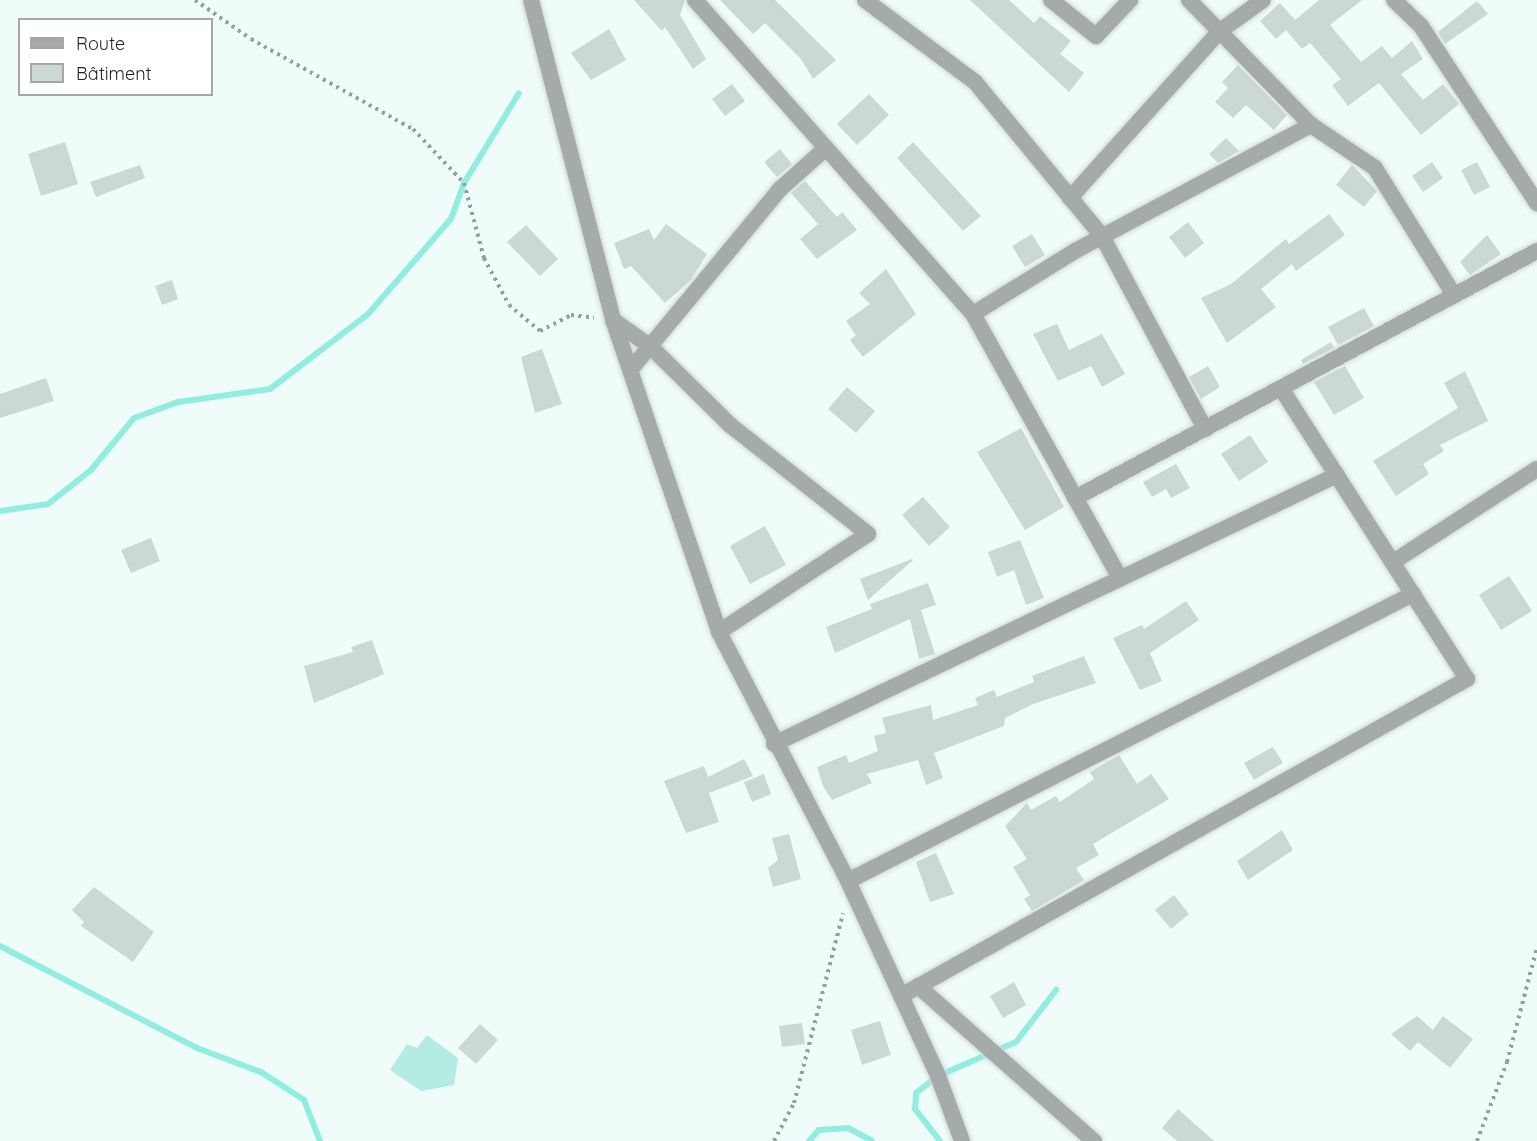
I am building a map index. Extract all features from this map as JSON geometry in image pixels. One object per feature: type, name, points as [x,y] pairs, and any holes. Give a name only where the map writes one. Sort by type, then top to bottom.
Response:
[{"type":"street","points":[[695,0],[973,314],[1120,578]]},
{"type":"street","points":[[865,0],[975,82],[1102,236],[1205,429]]},
{"type":"street","points":[[1051,0],[1096,36],[1130,0]]},
{"type":"street","points":[[1189,0],[1311,125],[1375,168],[1454,295]]},
{"type":"street","points":[[1070,198],[1220,31],[1263,0]]},
{"type":"street","points":[[1395,0],[1421,26],[1537,203]]},
{"type":"street","points":[[535,2],[613,320],[632,368],[719,632],[774,744],[848,881],[901,996],[962,1141]]},
{"type":"street","points":[[973,314],[1102,236],[1311,125]]},
{"type":"street","points":[[632,368],[779,190],[826,148]]},
{"type":"street","points":[[1075,498],[1537,251]]},
{"type":"street","points":[[613,320],[651,347],[730,425],[868,534],[719,632]]},
{"type":"street","points":[[901,996],[1467,678],[1281,388]]},
{"type":"street","points":[[1393,562],[1537,469]]},
{"type":"street","points":[[774,744],[1337,475]]},
{"type":"street","points":[[848,881],[1413,594]]},
{"type":"street","points":[[918,986],[1094,1141]]},
{"type":"path","points":[[195,0],[251,39],[413,129],[464,183],[489,267],[509,305],[540,331],[571,315],[613,320]]},
{"type":"path","points":[[774,1141],[794,1103],[839,938],[848,881]]},
{"type":"path","points":[[1477,1141],[1508,1062],[1537,948]]},
{"type":"shaded area","points":[[427,1035],[458,1058],[454,1085],[421,1091],[390,1070],[407,1044],[417,1048]]},
{"type":"building","points":[[634,0],[685,0],[680,15],[706,59],[693,69],[665,27],[662,31]]},
{"type":"building","points":[[720,0],[775,0],[836,60],[813,79],[801,59],[765,23],[753,34]]},
{"type":"building","points":[[970,0],[1009,0],[1034,23],[1040,16],[1071,41],[1060,54],[1084,73],[1069,92]]},
{"type":"building","points":[[1319,0],[1362,0],[1330,25],[1361,62],[1382,46],[1392,58],[1412,41],[1423,59],[1401,74],[1423,100],[1443,84],[1459,104],[1421,135],[1379,83],[1348,106],[1332,85],[1341,79],[1310,43],[1302,49],[1286,30],[1276,39],[1260,21],[1280,3],[1295,20]]},
{"type":"building","points":[[1477,1],[1488,14],[1445,44],[1438,32]]},
{"type":"building","points":[[609,29],[626,60],[591,80],[571,53]]},
{"type":"building","points":[[1238,65],[1287,115],[1274,130],[1246,105],[1233,118],[1215,102],[1228,88],[1222,82]]},
{"type":"building","points":[[732,84],[745,101],[725,116],[712,99]]},
{"type":"building","points":[[869,94],[889,115],[857,145],[837,124]]},
{"type":"building","points":[[1226,138],[1239,151],[1218,163],[1209,154]]},
{"type":"building","points":[[65,142],[78,184],[41,196],[28,154]]},
{"type":"building","points":[[913,142],[981,216],[963,231],[897,158]]},
{"type":"building","points":[[780,149],[792,164],[777,177],[764,162]]},
{"type":"building","points":[[1432,162],[1443,178],[1423,192],[1412,176]]},
{"type":"building","points":[[1477,162],[1490,187],[1474,195],[1461,170]]},
{"type":"building","points":[[140,165],[145,178],[96,197],[90,182]]},
{"type":"building","points":[[1352,165],[1377,191],[1364,207],[1336,185]]},
{"type":"building","points":[[805,181],[837,217],[842,212],[857,230],[817,259],[800,239],[818,224],[791,193]]},
{"type":"building","points":[[1329,214],[1345,235],[1296,271],[1292,264],[1261,289],[1276,307],[1227,343],[1201,298],[1231,284],[1286,239],[1289,244]]},
{"type":"building","points":[[1188,222],[1204,243],[1185,258],[1169,237]]},
{"type":"building","points":[[666,224],[707,254],[691,280],[665,303],[631,266],[624,269],[614,243],[649,229],[654,240]]},
{"type":"building","points":[[526,225],[558,259],[540,276],[507,242]]},
{"type":"building","points":[[1032,234],[1045,255],[1025,267],[1012,246]]},
{"type":"building","points":[[1487,235],[1501,254],[1470,275],[1460,262]]},
{"type":"building","points":[[886,269],[916,314],[863,357],[850,340],[856,335],[846,321],[870,304],[859,293]]},
{"type":"building","points":[[172,280],[178,299],[162,305],[155,286]]},
{"type":"building","points":[[1364,308],[1374,326],[1338,345],[1328,327]]},
{"type":"building","points":[[1057,324],[1069,350],[1102,334],[1125,374],[1102,387],[1091,366],[1058,381],[1033,334]]},
{"type":"building","points":[[1331,342],[1334,348],[1303,364],[1301,360]]},
{"type":"building","points":[[542,349],[562,404],[535,413],[521,357]]},
{"type":"building","points":[[1208,366],[1220,387],[1201,399],[1189,377]]},
{"type":"building","points":[[1345,366],[1364,398],[1334,415],[1314,382]]},
{"type":"building","points":[[1465,371],[1488,421],[1440,445],[1444,451],[1423,464],[1429,474],[1396,496],[1373,461],[1458,408],[1444,383]]},
{"type":"building","points":[[46,378],[54,401],[0,418],[0,394]]},
{"type":"building","points":[[847,387],[875,411],[856,433],[828,409]]},
{"type":"building","points":[[1021,428],[1064,507],[1025,530],[977,452]]},
{"type":"building","points":[[1250,435],[1268,462],[1239,481],[1221,454]]},
{"type":"building","points":[[1176,464],[1190,488],[1171,498],[1166,489],[1152,497],[1143,482]]},
{"type":"building","points":[[923,497],[950,527],[929,546],[902,515]]},
{"type":"building","points":[[765,526],[786,565],[750,584],[730,546]]},
{"type":"building","points":[[151,538],[160,561],[131,573],[121,550]]},
{"type":"building","points":[[1020,540],[1044,598],[1026,605],[1014,570],[997,577],[988,552]]},
{"type":"building","points":[[913,560],[868,600],[860,579]]},
{"type":"building","points":[[1509,576],[1532,611],[1501,630],[1479,595]]},
{"type":"building","points":[[928,583],[936,605],[921,610],[935,654],[919,659],[910,619],[835,653],[826,627],[872,609],[870,604]]},
{"type":"building","points":[[1186,601],[1199,620],[1150,653],[1162,681],[1140,690],[1113,638],[1142,625],[1144,629]]},
{"type":"building","points":[[372,640],[384,674],[314,703],[304,666],[353,652],[351,647]]},
{"type":"building","points":[[1084,656],[1096,683],[1033,704],[1005,718],[1004,726],[934,753],[943,778],[926,785],[918,760],[867,774],[872,783],[832,800],[823,786],[817,767],[846,755],[849,763],[878,751],[874,736],[886,733],[882,718],[931,705],[933,720],[978,705],[975,698],[994,690],[997,697],[1034,682],[1032,676]]},
{"type":"building","points":[[1273,747],[1283,763],[1254,780],[1244,763]]},
{"type":"building","points":[[1119,755],[1137,784],[1151,774],[1169,799],[1093,844],[1099,855],[1076,868],[1084,880],[1032,911],[1024,899],[1030,895],[1013,867],[1027,859],[1005,826],[1027,803],[1031,810],[1056,796],[1060,802],[1094,779],[1090,772]]},
{"type":"building","points":[[744,759],[753,776],[709,793],[719,822],[686,833],[664,781],[704,766],[708,777]]},
{"type":"building","points":[[764,774],[771,794],[752,802],[744,782]]},
{"type":"building","points":[[1282,830],[1293,850],[1248,880],[1237,861]]},
{"type":"building","points":[[789,834],[801,879],[773,887],[768,868],[778,860],[772,838]]},
{"type":"building","points":[[936,853],[954,894],[930,902],[916,862]]},
{"type":"building","points":[[94,887],[154,932],[133,962],[81,926],[84,922],[72,910]]},
{"type":"building","points":[[1174,895],[1189,914],[1171,929],[1155,910]]},
{"type":"building","points":[[1014,982],[1026,1005],[1003,1018],[990,996]]},
{"type":"building","points":[[1417,1016],[1433,1030],[1443,1016],[1473,1039],[1450,1068],[1418,1042],[1410,1051],[1391,1034]]},
{"type":"building","points":[[880,1021],[891,1055],[862,1065],[851,1030]]},
{"type":"building","points":[[802,1023],[805,1044],[782,1047],[779,1026]]},
{"type":"building","points":[[480,1024],[498,1040],[476,1064],[458,1048]]},
{"type":"building","points":[[1178,1109],[1214,1141],[1177,1141],[1162,1128]]},
{"type":"waterway","points":[[0,511],[48,504],[91,470],[134,418],[178,402],[270,389],[368,314],[451,219],[464,183],[519,93]]},
{"type":"waterway","points":[[0,946],[197,1048],[261,1072],[304,1100],[320,1141]]},
{"type":"waterway","points":[[940,1141],[915,1109],[916,1093],[938,1076],[1016,1042],[1056,990]]},
{"type":"waterway","points":[[809,1141],[819,1130],[848,1128],[872,1141]]}]
